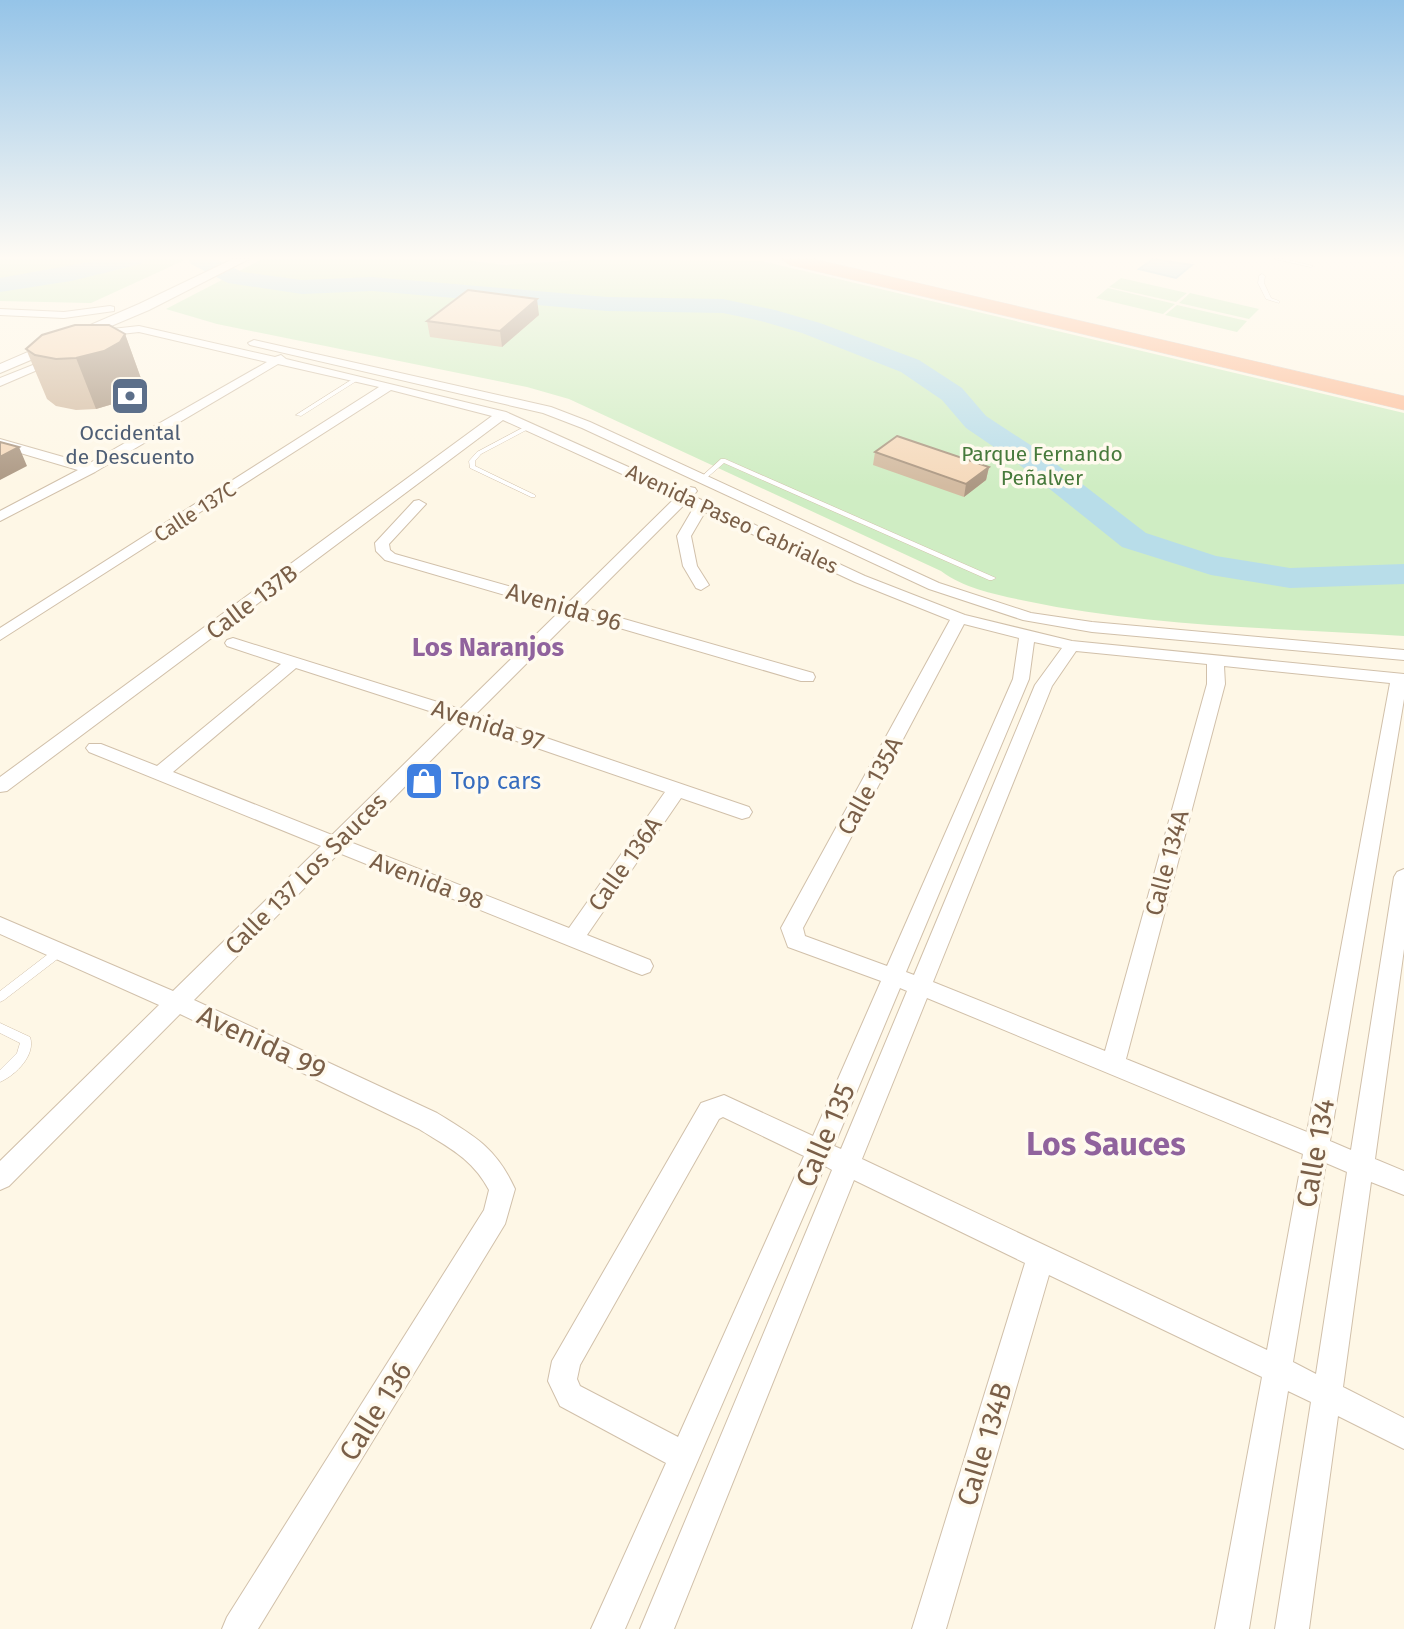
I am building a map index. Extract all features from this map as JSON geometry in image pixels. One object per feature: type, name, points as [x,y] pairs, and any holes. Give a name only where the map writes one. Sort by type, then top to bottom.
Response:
[{"type":"highway","points":[[1111,335],[1404,403]]},
{"type":"highway","points":[[1156,335],[1404,393]]},
{"type":"street","points":[[0,358],[52,335]]},
{"type":"street","points":[[0,369],[68,347],[87,335]]},
{"type":"street","name":"Avenida Paseo Cabriales","points":[[0,382],[68,347],[104,335]]},
{"type":"street","points":[[92,344],[121,335]]},
{"type":"street","name":"Avenida Paseo Cabriales","points":[[160,335],[389,386],[502,415],[860,579],[958,618],[1027,637],[1072,646],[1215,660],[1402,671]]},
{"type":"street","name":"Avenida Paseo Cabriales","points":[[220,335],[547,410],[586,425],[934,586],[1029,617],[1402,671]]},
{"type":"street","points":[[0,517],[90,469],[295,351]]},
{"type":"street","name":"Calle 137C","points":[[0,635],[389,386]]},
{"type":"street","name":"Calle 137B","points":[[0,786],[165,667],[502,415]]},
{"type":"street","points":[[0,443],[90,469]]},
{"type":"street","name":"Calle 137 Los Sauces","points":[[0,1178],[572,609],[693,502],[701,480]]},
{"type":"street","points":[[693,502],[684,536],[690,566],[701,585]]},
{"type":"street","name":"Avenida 96","points":[[419,504],[382,543],[383,551],[390,557],[807,677]]},
{"type":"street","name":"Calle 135A","points":[[894,975],[809,948],[796,941],[792,928],[950,639],[958,618]]},
{"type":"street","name":"Calle 135","points":[[608,1629],[819,1151],[1021,679],[1027,637]]},
{"type":"street","name":"Avenida 97","points":[[233,643],[463,716],[742,812]]},
{"type":"street","name":"Calle 135","points":[[657,1629],[1044,685],[1072,646]]},
{"type":"street","name":"Calle 134A","points":[[1112,1066],[1216,684],[1215,660]]},
{"type":"street","points":[[159,774],[293,662]]},
{"type":"street","name":"Calle 134","points":[[1232,1629],[1315,1148],[1402,671]]},
{"type":"street","name":"Avenida 98","points":[[95,748],[642,967]]},
{"type":"street","name":"Calle 136A","points":[[573,939],[677,789]]},
{"type":"street","name":"Calle 134","points":[[1293,1629],[1404,877]]},
{"type":"street","name":"Avenida 99","points":[[0,925],[176,1002],[428,1121],[465,1144],[487,1162],[502,1189]]},
{"type":"street","points":[[894,975],[1404,1183]]},
{"type":"street","points":[[683,1456],[570,1396],[562,1381],[566,1361],[710,1111],[724,1106],[1040,1259],[1278,1370],[1404,1434]]},
{"type":"street","name":"Calle 136","points":[[239,1629],[496,1215],[502,1189]]},
{"type":"street","name":"Calle 134B","points":[[929,1629],[1040,1259]]},
{"type":"lane","points":[[299,415],[356,379]]},
{"type":"lane","points":[[530,426],[479,453],[472,461],[472,467],[533,496]]},
{"type":"lane","points":[[701,480],[723,460],[992,578]]},
{"type":"lane","points":[[0,998],[60,951]]},
{"type":"lane","points":[[0,1028],[26,1040],[27,1046],[18,1060],[0,1077]]},
{"type":"green space","name":"Parque Fernando Peñalver","points":[[271,335],[1075,335],[1404,413],[1404,636],[1167,621],[1073,610],[993,594],[960,582],[569,399],[527,387]]},
{"type":"building","points":[[42,335],[124,335],[120,342],[104,351],[76,358],[56,359],[35,355],[26,349]]},
{"type":"building","points":[[897,436],[989,467],[966,484],[875,452]]},
{"type":"building","points":[[0,442],[19,447],[0,457]]},
{"type":"waterway","points":[[827,335],[910,366],[952,394],[976,422],[1027,456],[1134,540],[1211,565],[1290,578],[1404,574]]},
{"type":"place","name":"Occidental de Descuento","points":[[130,396]]},
{"type":"place","name":"Top cars","points":[[424,781]]},
{"type":"district","name":"Los Naranjos","points":[[488,647]]},
{"type":"district","name":"Los Sauces","points":[[1106,1144]]}]
